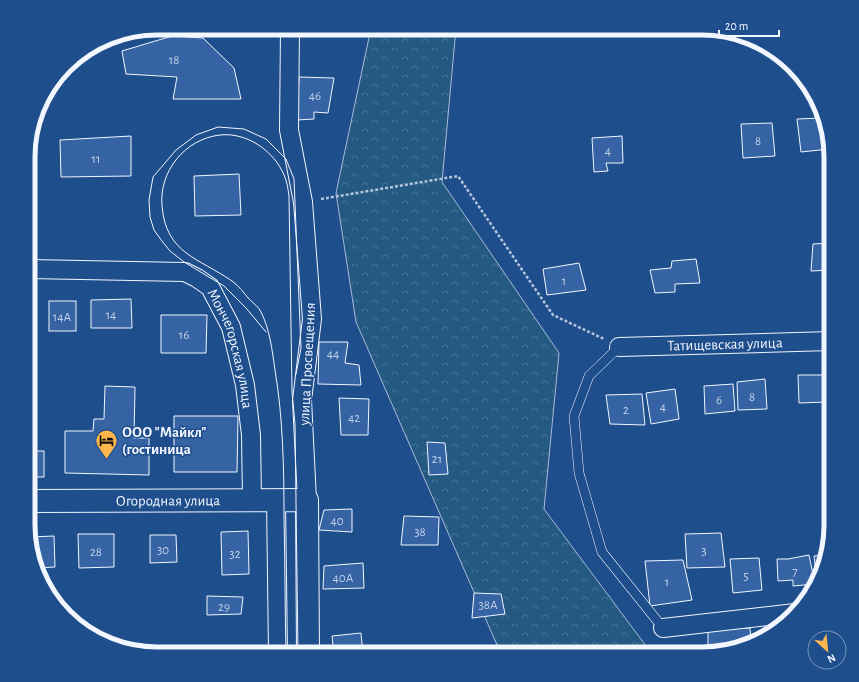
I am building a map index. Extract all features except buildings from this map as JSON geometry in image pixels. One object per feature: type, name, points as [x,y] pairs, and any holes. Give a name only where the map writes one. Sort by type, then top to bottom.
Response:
[{"type":"street","name":"улица Просвещения","points":[[290,35],[289,130],[303,202],[312,319],[302,400],[307,500],[308,647]]},
{"type":"street","name":"Мончегорская улица","points":[[35,269],[185,272],[210,287],[231,327],[245,385],[251,435],[252,500]]},
{"type":"street","name":"Татищевская улица","points":[[619,347],[824,342]]},
{"type":"street","points":[[276,500],[278,647]]},
{"type":"street","name":"Огородная улица","points":[[35,502],[307,500]]},
{"type":"street","points":[[663,628],[785,614]]},
{"type":"lane","points":[[619,347],[589,376],[574,416],[579,473],[602,552],[663,628]]},
{"type":"path","points":[[303,202],[458,176],[553,315],[619,347]]},
{"type":"green space","points":[[370,35],[455,35],[442,182],[559,353],[544,509],[647,647],[498,647],[356,322],[336,193]]},
{"type":"tram line","points":[[266,332],[246,308],[224,286],[184,262],[170,251],[154,230],[150,217],[149,200],[153,177],[176,150],[196,135],[218,127],[244,129],[266,139],[286,159],[294,179],[301,348],[296,374]]},
{"type":"tram line","points":[[286,647],[284,480],[280,406],[269,333],[260,310],[237,285],[220,273],[196,260],[177,245],[170,235],[165,222],[162,206],[162,193],[165,181],[170,169],[177,159],[185,150],[196,143],[207,138],[220,135],[240,137],[258,145],[274,158],[287,182],[289,196],[292,392],[295,424],[298,647]]},
{"type":"place","name":"ООО \"Майкл\" (гостиница","points":[[107,460]]}]
